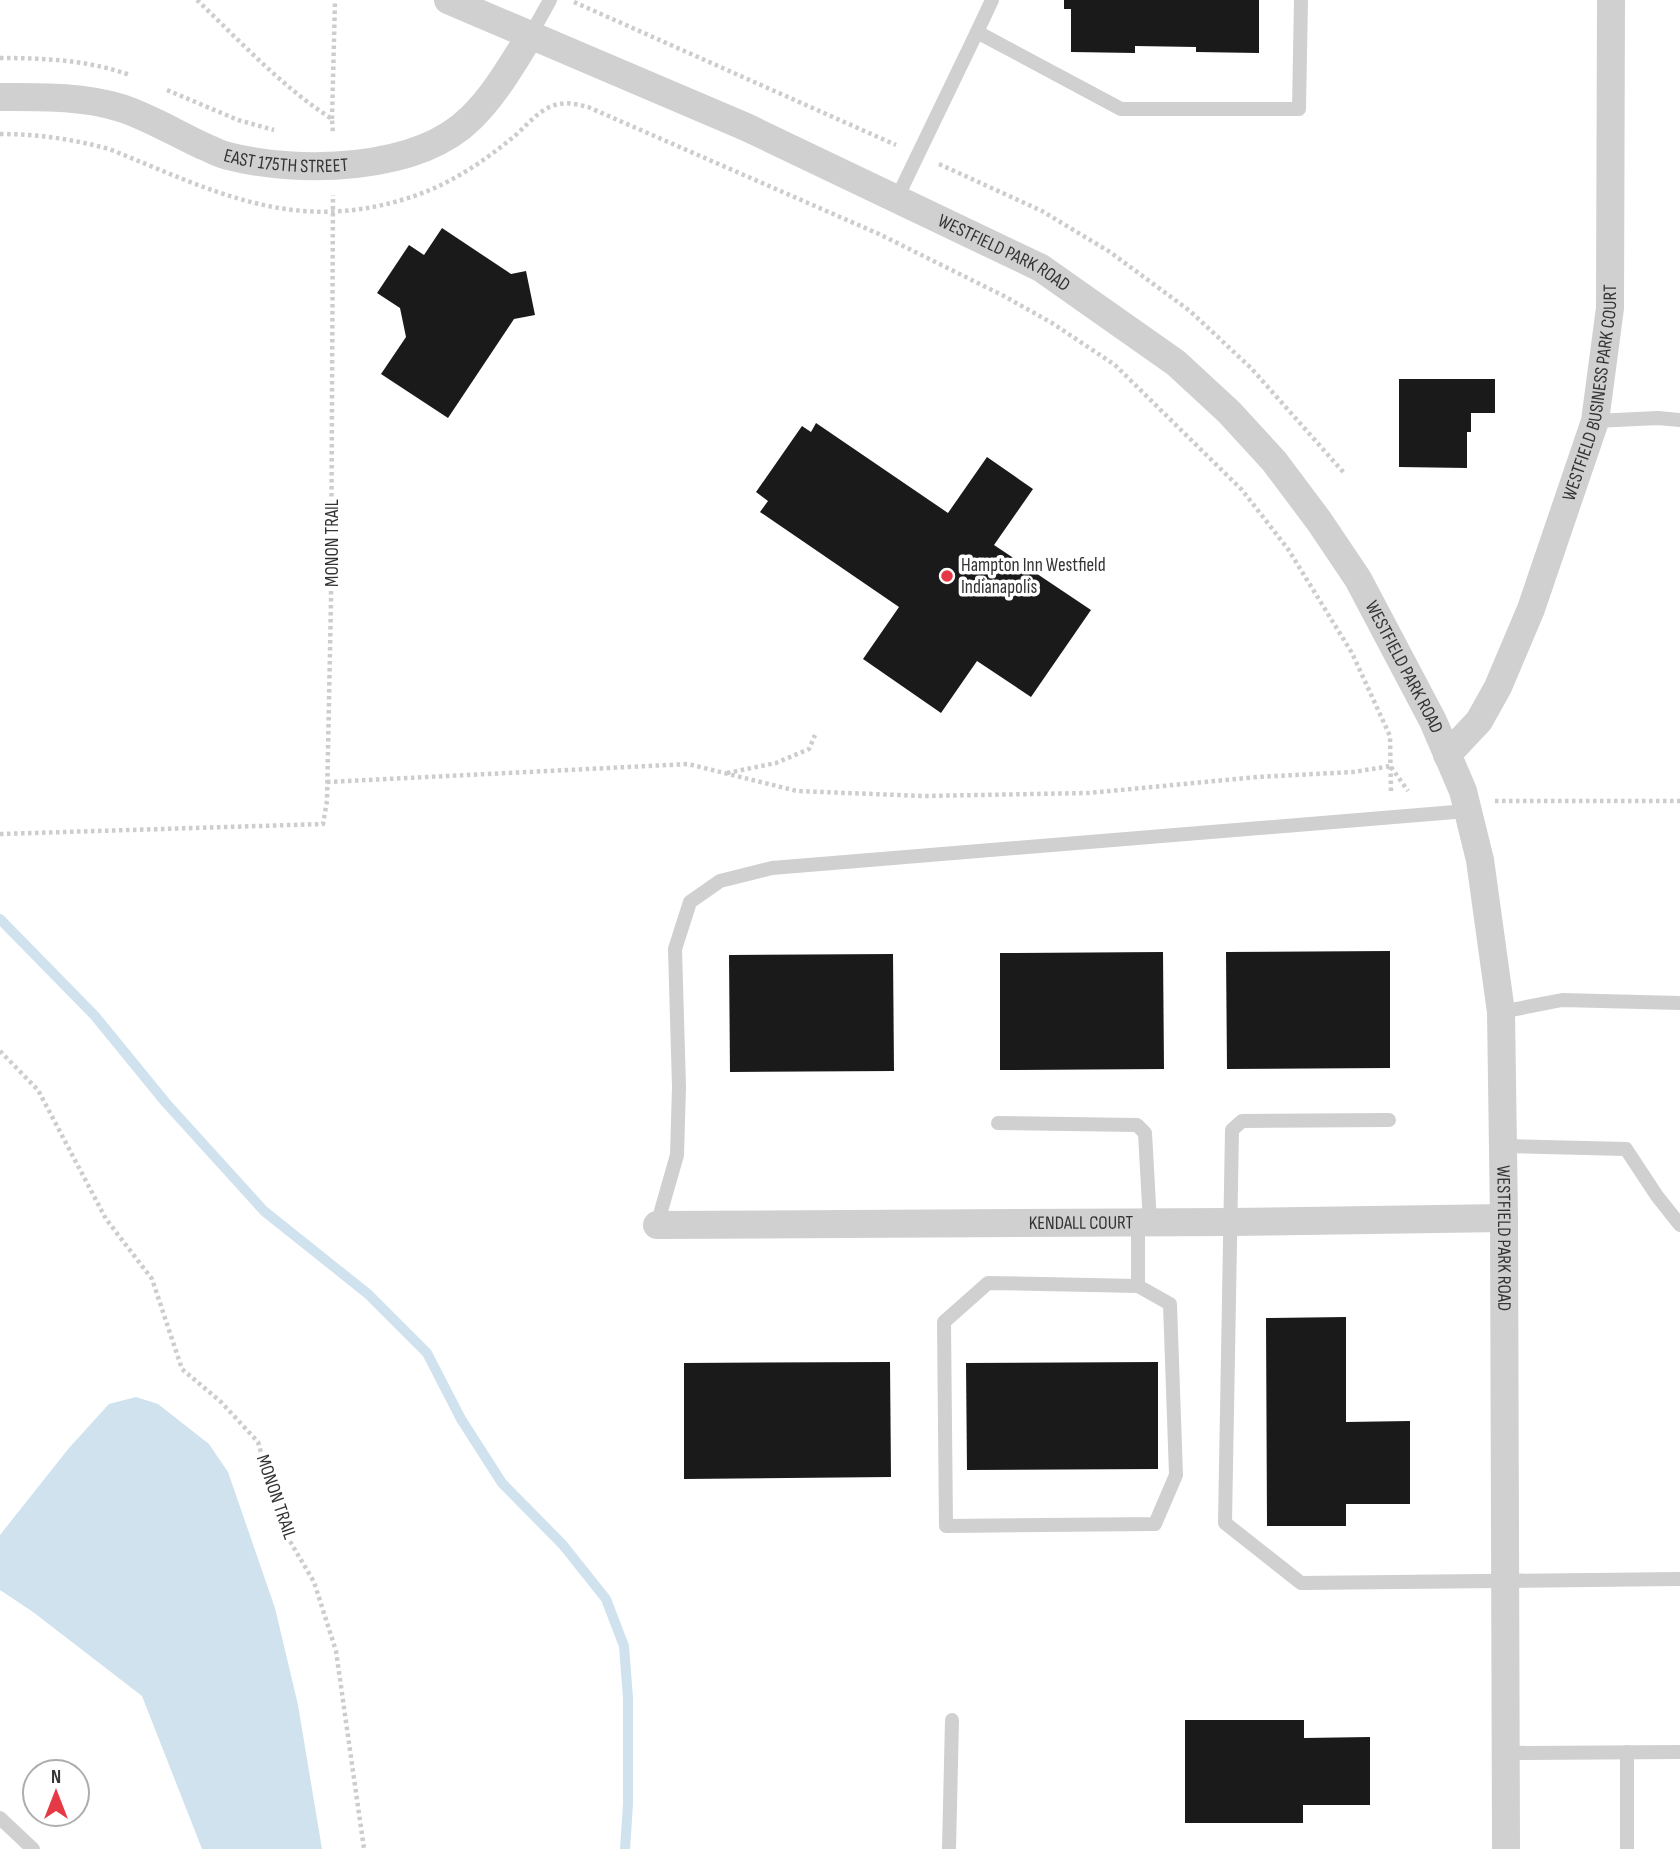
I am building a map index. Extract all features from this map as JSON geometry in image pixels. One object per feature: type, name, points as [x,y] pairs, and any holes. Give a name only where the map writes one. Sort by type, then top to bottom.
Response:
[{"type":"street","name":"WESTFIELD PARK ROAD","points":[[448,0],[746,127],[1041,268],[1176,363],[1228,412],[1274,461],[1320,521],[1358,579],[1422,698],[1466,806],[1480,860],[1501,1012],[1506,1849]]},
{"type":"street","name":"WESTFIELD BUSINESS PARK COURT","points":[[1447,755],[1479,721],[1498,687],[1531,608],[1595,421],[1610,308],[1611,0]]},
{"type":"street","name":"EAST 175TH STREET","points":[[0,97],[80,99],[122,109],[226,156],[285,165],[334,166],[384,161],[438,141],[471,119],[530,36]]},
{"type":"street","name":"KENDALL COURT","points":[[657,1225],[1504,1218]]},
{"type":"lane","points":[[530,36],[550,0]]},
{"type":"lane","points":[[897,198],[992,0]]},
{"type":"lane","points":[[977,32],[1121,109],[1299,109],[1301,0]]},
{"type":"lane","points":[[1595,421],[1658,418],[1680,420]]},
{"type":"lane","points":[[657,1225],[677,1155],[676,949],[690,902],[720,881],[772,868],[1466,806]]},
{"type":"lane","points":[[1501,1012],[1562,1000],[1680,1003]]},
{"type":"lane","points":[[1389,1120],[1242,1121],[1233,1130],[1225,1523],[1301,1583],[1680,1578]]},
{"type":"lane","points":[[998,1123],[1137,1125],[1145,1133],[1144,1223],[1138,1286]]},
{"type":"lane","points":[[1502,1146],[1626,1149],[1680,1225]]},
{"type":"lane","points":[[988,1283],[1138,1286],[1170,1304],[1176,1475],[1155,1524],[946,1526],[944,1322],[988,1283]]},
{"type":"lane","points":[[949,1849],[952,1720]]},
{"type":"lane","points":[[1627,1752],[1627,1849]]},
{"type":"lane","points":[[1504,1753],[1680,1752]]},
{"type":"lane","points":[[0,1818],[33,1849]]},
{"type":"path","points":[[198,0],[294,91],[332,119]]},
{"type":"path","name":"MONON TRAIL","points":[[0,834],[323,824],[327,782],[331,587],[334,166],[332,119],[335,0]]},
{"type":"path","points":[[0,134],[43,135],[109,149],[247,203],[286,209],[333,211],[372,207],[402,200],[445,183],[479,164],[543,111],[552,106],[570,104],[589,107],[879,234],[1004,296],[1052,323],[1115,365],[1242,490],[1288,548],[1352,653],[1390,736],[1391,766],[1409,793]]},
{"type":"path","points":[[726,773],[776,762],[809,750],[815,735]]},
{"type":"path","points":[[327,782],[688,764],[797,791],[923,796],[1089,793],[1257,777],[1353,772],[1391,766]]},
{"type":"path","points":[[1466,806],[1680,801]]},
{"type":"path","name":"MONON TRAIL","points":[[0,1051],[38,1090],[106,1219],[152,1279],[182,1369],[221,1402],[258,1442],[284,1531],[314,1582],[336,1651],[364,1849]]},
{"type":"water","points":[[136,1397],[158,1404],[209,1444],[228,1472],[275,1608],[298,1705],[322,1849],[202,1849],[142,1696],[33,1612],[0,1590],[0,1535],[69,1448],[109,1404]]},
{"type":"building","points":[[1064,0],[1259,0],[1259,53],[1196,52],[1196,47],[1135,46],[1135,53],[1071,52],[1071,9],[1064,9]]},
{"type":"building","points":[[442,228],[511,274],[526,271],[535,315],[514,319],[448,418],[381,374],[406,337],[400,308],[377,293],[409,245],[424,255]]},
{"type":"building","points":[[1399,379],[1495,379],[1495,413],[1471,413],[1471,432],[1467,432],[1467,468],[1399,467]]},
{"type":"building","name":"Hampton Inn Westfield Indianapolis","points":[[816,423],[948,513],[987,457],[1033,489],[994,545],[1091,610],[1031,697],[977,661],[941,713],[863,659],[899,607],[760,512],[768,501],[756,492],[802,426],[811,432]]},
{"type":"building","points":[[1390,951],[1390,1068],[1227,1069],[1226,952]]},
{"type":"building","points":[[1163,952],[1164,1069],[1000,1070],[1000,953]]},
{"type":"building","points":[[893,954],[894,1071],[730,1072],[729,955]]},
{"type":"building","points":[[1346,1317],[1346,1422],[1410,1421],[1410,1504],[1346,1504],[1346,1526],[1267,1526],[1266,1318]]},
{"type":"building","points":[[890,1362],[891,1477],[684,1479],[684,1363]]},
{"type":"building","points":[[1158,1362],[1158,1469],[967,1470],[966,1363]]},
{"type":"building","points":[[1185,1720],[1304,1720],[1304,1738],[1370,1737],[1370,1805],[1303,1805],[1303,1823],[1185,1823]]},
{"type":"waterway","points":[[0,919],[95,1016],[166,1103],[264,1211],[368,1294],[427,1353],[461,1419],[502,1483],[563,1545],[606,1599],[624,1646],[628,1698],[628,1804],[625,1849]]},
{"type":"place","name":"Hampton Inn Westfield Indianapolis","points":[[947,576]]}]
